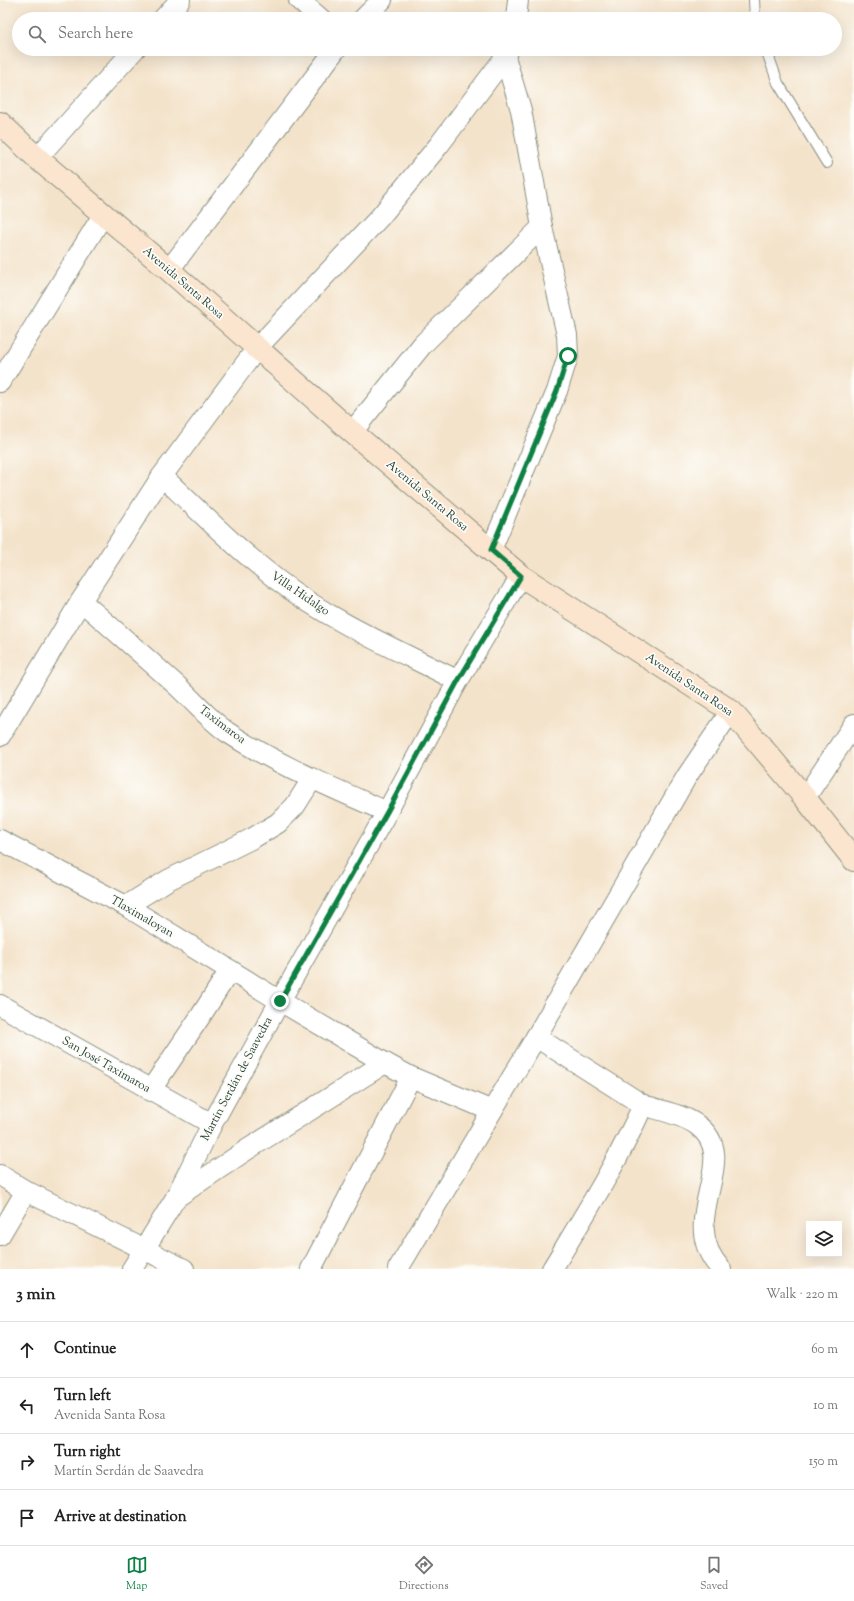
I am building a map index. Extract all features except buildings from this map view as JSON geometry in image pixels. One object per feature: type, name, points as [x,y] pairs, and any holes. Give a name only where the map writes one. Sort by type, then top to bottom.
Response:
[{"type":"street","points":[[169,12],[180,0]]},
{"type":"street","points":[[299,0],[313,12]]},
{"type":"street","points":[[371,12],[382,0]]},
{"type":"street","points":[[517,12],[518,0]]},
{"type":"street","points":[[37,158],[129,56]]},
{"type":"street","points":[[169,270],[331,56]]},
{"type":"street","points":[[0,736],[81,601],[162,476],[257,348],[380,217],[439,145],[505,56]]},
{"type":"street","points":[[491,550],[557,391],[568,356],[567,335],[542,227],[521,110],[508,56]]},
{"type":"street","name":"Avenida Santa Rosa","points":[[0,124],[37,158],[169,270],[352,432],[521,576],[731,711],[805,798],[854,860]]},
{"type":"street","points":[[0,382],[103,215]]},
{"type":"street","points":[[352,432],[423,344],[542,227]]},
{"type":"street","name":"Villa Hidalgo","points":[[162,476],[234,545],[280,582],[327,614],[458,681]]},
{"type":"street","name":"Martín Serdán de Saavedra","points":[[132,1269],[175,1199],[212,1124],[387,812],[458,681],[521,576]]},
{"type":"street","name":"Taximaroa","points":[[81,601],[175,684],[206,716],[227,732],[263,754],[312,779],[387,812]]},
{"type":"street","points":[[398,1269],[536,1037],[687,776],[731,711]]},
{"type":"street","points":[[805,798],[854,724]]},
{"type":"street","points":[[126,906],[168,880],[253,838],[278,823],[295,806],[312,779]]},
{"type":"street","name":"Tlaximaloyan","points":[[0,840],[126,906],[280,1001],[385,1063],[411,1077],[492,1111]]},
{"type":"street","points":[[150,1090],[230,970]]},
{"type":"street","name":"San José Taximaroa","points":[[0,1005],[212,1124]]},
{"type":"street","points":[[536,1037],[643,1104],[678,1116],[697,1125],[709,1136],[715,1153],[715,1163],[705,1204],[703,1224],[705,1245],[721,1269]]},
{"type":"street","points":[[175,1199],[245,1151],[385,1063]]},
{"type":"street","points":[[311,1269],[411,1077]]},
{"type":"street","points":[[552,1269],[587,1212],[627,1140],[643,1104]]},
{"type":"street","points":[[0,1175],[26,1191],[184,1269]]},
{"type":"street","points":[[0,1234],[26,1191]]},
{"type":"lane","points":[[754,0],[755,12]]},
{"type":"lane","points":[[768,56],[778,83],[827,163]]},
{"type":"route","points":[[280,1001],[387,812],[458,681],[521,576],[491,550],[557,391],[568,356]]}]
